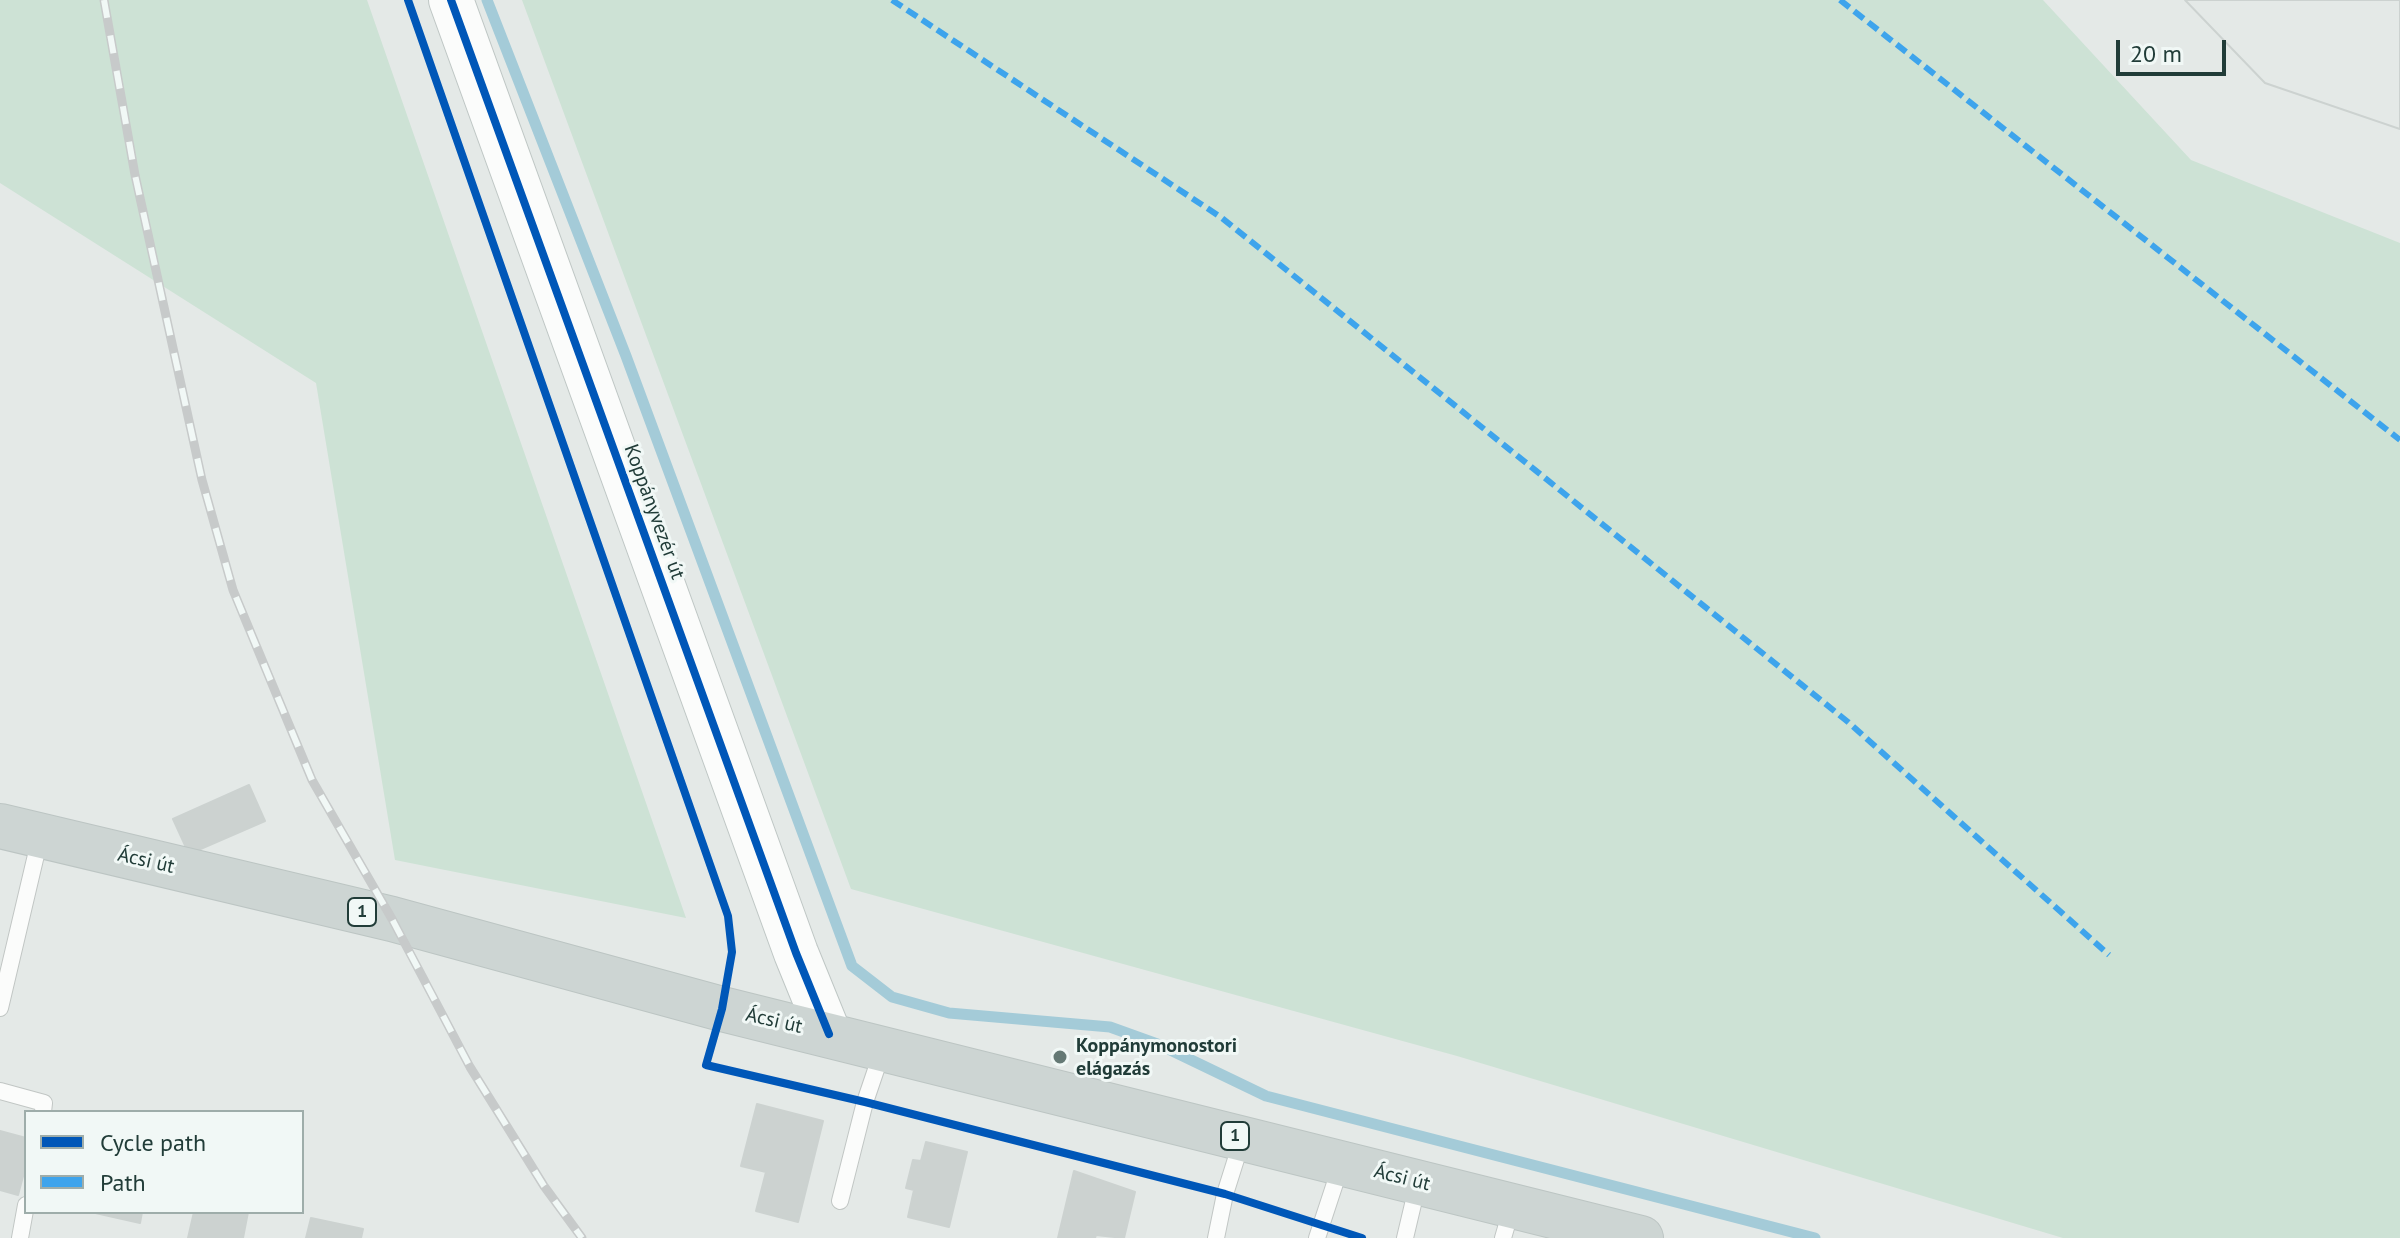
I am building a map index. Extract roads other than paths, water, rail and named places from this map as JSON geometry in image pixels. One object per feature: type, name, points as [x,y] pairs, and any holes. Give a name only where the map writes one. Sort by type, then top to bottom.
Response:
[{"type":"main road","name":"Ácsi út","points":[[20,831],[392,919],[722,1009],[1418,1182],[1508,1222],[1627,1236]]},
{"type":"street","name":"Koppányvezér út","points":[[451,0],[796,953],[829,1034]]},
{"type":"lane","points":[[0,1008],[20,831]]},
{"type":"lane","points":[[840,1201],[865,1102],[883,1048]]},
{"type":"lane","points":[[0,1091],[44,1103],[43,1110]]},
{"type":"lane","points":[[1216,1238],[1242,1138]]},
{"type":"lane","points":[[1317,1238],[1342,1163]]},
{"type":"lane","points":[[1405,1238],[1418,1182]]},
{"type":"lane","points":[[20,1238],[24,1214]]},
{"type":"waterway","points":[[487,0],[626,356],[852,966],[892,997],[949,1013],[1110,1027],[1160,1045],[1266,1096],[1815,1238]]},
{"type":"railway","points":[[104,0],[135,175],[202,480],[233,590],[312,780],[392,919],[470,1067],[544,1186],[582,1238]]},
{"type":"place","name":"Koppánymonostori elágazás","points":[[1060,1057]]}]
